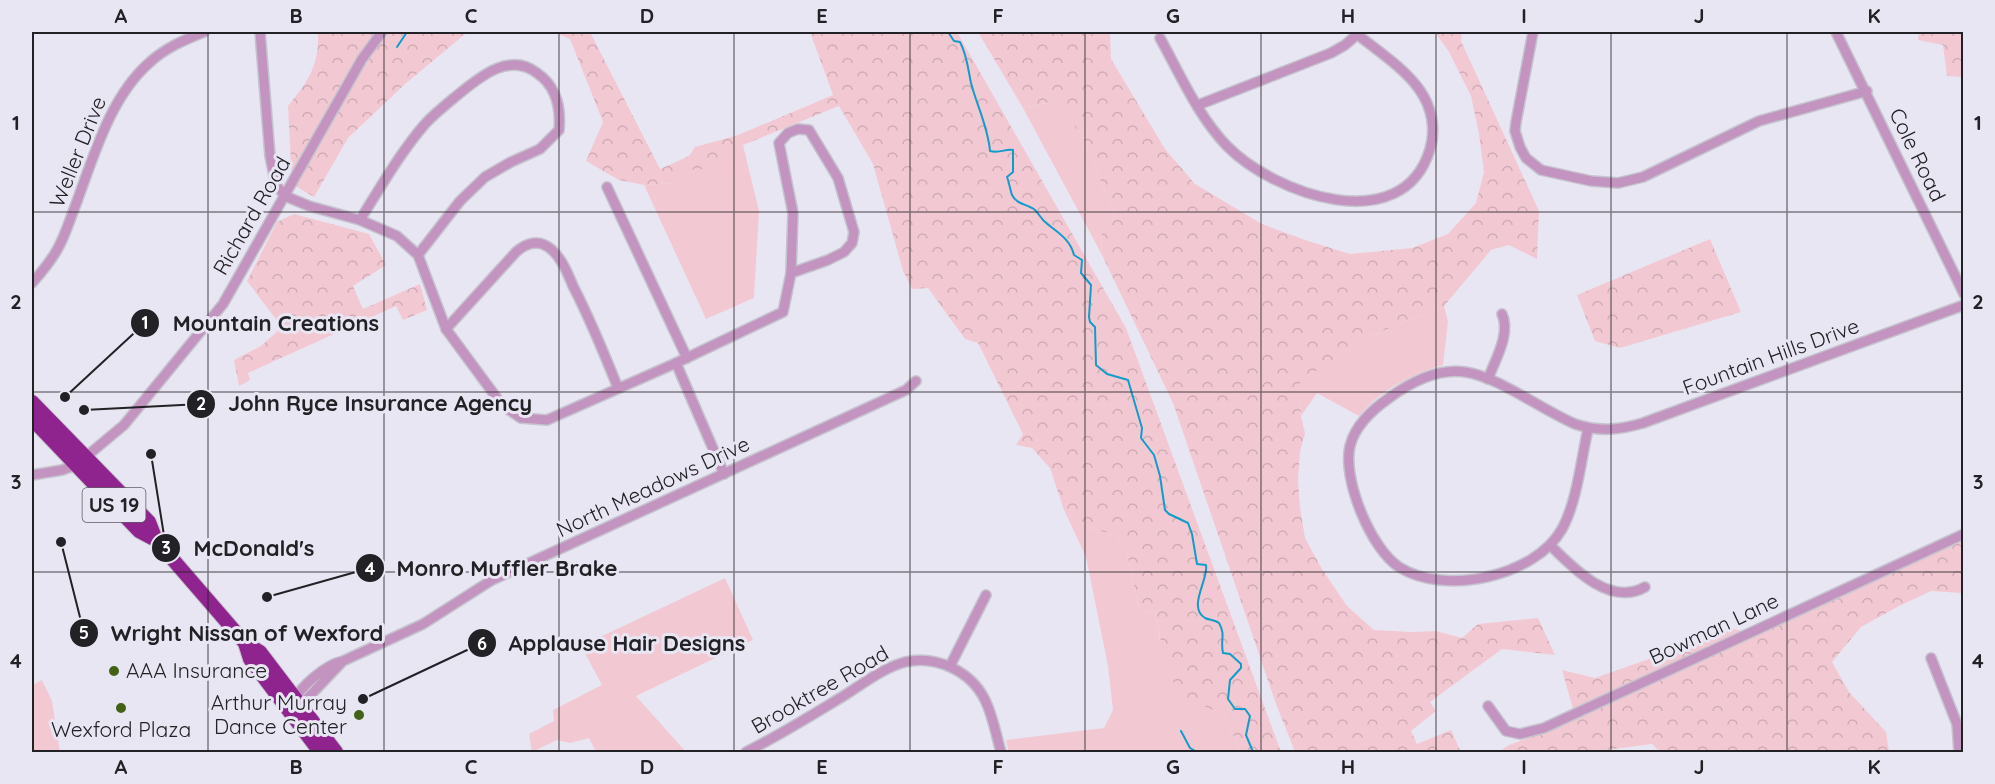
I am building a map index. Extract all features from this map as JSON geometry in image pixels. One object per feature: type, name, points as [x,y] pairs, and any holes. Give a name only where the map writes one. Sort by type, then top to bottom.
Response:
[{"type":"highway","name":"US 19","points":[[32,402],[139,531],[156,540],[245,643],[250,660],[295,704],[336,753]]},
{"type":"highway","name":"US 19","points":[[32,419],[82,462]]},
{"type":"highway","name":"US 19","points":[[295,704],[320,753]]},
{"type":"street","name":"Weller Drive","points":[[32,282],[61,244],[110,117],[124,91],[156,56],[204,32]]},
{"type":"street","points":[[260,32],[270,156],[276,185],[285,196],[309,206],[360,220],[397,236],[418,255],[446,329],[502,405],[521,418],[547,420],[676,363],[783,312],[792,273],[793,213],[779,142],[798,129],[809,130],[838,178],[854,232],[852,243],[844,252],[792,273]]},
{"type":"street","name":"Richard Road","points":[[82,462],[129,421],[223,303],[362,59],[382,32]]},
{"type":"street","points":[[1533,32],[1516,122],[1515,131],[1520,147],[1531,163],[1541,170],[1591,181],[1618,183],[1633,180],[1759,121],[1867,91]]},
{"type":"street","name":"Cole Road","points":[[1836,32],[1867,91],[1964,294]]},
{"type":"street","points":[[1160,38],[1198,105],[1227,146],[1242,159],[1288,186],[1340,201],[1365,202],[1384,198],[1413,180],[1424,168],[1434,138],[1433,121],[1421,90],[1359,33],[1331,53],[1198,105]]},
{"type":"street","points":[[360,220],[424,125],[442,108],[482,75],[498,67],[515,65],[531,68],[546,79],[553,92],[559,105],[560,130],[540,149],[485,177],[460,201],[418,255]]},
{"type":"street","points":[[607,187],[687,357]]},
{"type":"street","points":[[446,329],[524,244],[535,242],[552,250],[561,261],[597,335],[618,388]]},
{"type":"street","name":"Fountain Hills Drive","points":[[1588,429],[1570,511],[1561,532],[1532,560],[1504,572],[1450,581],[1422,578],[1400,568],[1386,554],[1367,524],[1356,498],[1349,469],[1350,444],[1362,422],[1374,409],[1395,394],[1436,374],[1456,371],[1488,379],[1562,419],[1588,429],[1610,430],[1643,423],[1964,305]]},
{"type":"street","points":[[1488,379],[1505,330],[1502,314]]},
{"type":"street","points":[[676,363],[724,474]]},
{"type":"street","name":"North Meadows Drive","points":[[295,704],[343,661],[423,624],[492,580],[906,390],[916,381]]},
{"type":"street","points":[[32,475],[62,470],[82,462]]},
{"type":"street","name":"Bowman Lane","points":[[1488,706],[1506,731],[1520,735],[1544,728],[1964,534]]},
{"type":"street","points":[[1550,545],[1581,574],[1601,586],[1622,592],[1637,591],[1646,587]]},
{"type":"street","points":[[950,666],[986,595]]},
{"type":"street","points":[[1932,658],[1957,724],[1959,753]]},
{"type":"street","name":"Brooktree Road","points":[[746,753],[895,665],[927,661],[950,666],[971,681],[985,699],[1001,753]]},
{"type":"green space","points":[[318,32],[472,32],[465,34],[404,85],[348,138],[314,197],[292,184],[288,106],[311,72],[317,54]]},
{"type":"green space","points":[[554,32],[590,32],[660,169],[689,156],[695,147],[738,135],[833,95],[810,32],[957,32],[1126,328],[1281,752],[1241,752],[1224,715],[1185,698],[1177,690],[1165,657],[1155,612],[1140,611],[1126,550],[1115,535],[1090,528],[1064,510],[1050,468],[1032,448],[1016,445],[1023,434],[978,343],[965,339],[928,288],[912,289],[903,271],[873,164],[839,106],[743,145],[732,162],[711,171],[696,168],[672,183],[644,185],[619,180],[586,161],[603,122],[570,39]]},
{"type":"green space","points":[[978,32],[1110,32],[1111,59],[1165,149],[1195,184],[1262,224],[1350,254],[1412,248],[1448,234],[1476,203],[1484,172],[1471,96],[1449,52],[1435,32],[1462,32],[1461,41],[1539,211],[1537,259],[1509,245],[1491,250],[1444,306],[1365,338],[1300,382],[1301,416],[1305,433],[1300,452],[1298,480],[1305,538],[1322,569],[1347,606],[1374,630],[1436,631],[1462,638],[1478,624],[1538,618],[1555,655],[1502,649],[1430,702],[1436,711],[1411,731],[1417,744],[1451,730],[1461,752],[1295,752],[1276,704],[1173,403],[1102,255],[1101,235],[1115,217],[1082,134],[1050,102],[1023,108]]},
{"type":"green space","points":[[1919,32],[1963,32],[1963,77],[1947,76],[1943,45],[1918,40]]},
{"type":"green space","points":[[1050,102],[1082,134],[1115,217],[1101,235],[1102,255],[1023,108]]},
{"type":"green space","points":[[743,145],[759,211],[754,298],[706,319],[644,185],[672,183],[696,168],[732,162]]},
{"type":"green space","points":[[294,214],[369,234],[386,265],[353,286],[363,309],[420,284],[427,310],[403,320],[396,306],[248,373],[250,380],[239,386],[234,360],[261,346],[282,327],[247,281],[277,222]]},
{"type":"green space","points":[[1710,239],[1741,312],[1620,348],[1595,341],[1577,295]]},
{"type":"green space","points":[[1444,306],[1448,322],[1443,365],[1420,373],[1386,391],[1359,416],[1317,393],[1301,416],[1299,382],[1365,338]]},
{"type":"green space","points":[[1064,510],[1090,528],[1115,535],[1126,550],[1140,611],[1155,612],[1160,640],[1209,707],[1224,715],[1241,752],[1009,752],[1006,740],[1104,728],[1113,710],[1108,666],[1086,557]]},
{"type":"green space","points":[[1963,537],[1963,595],[1931,591],[1899,606],[1861,627],[1832,662],[1849,692],[1886,732],[1889,752],[1660,752],[1652,744],[1592,752],[1498,752],[1509,745],[1556,728],[1573,709],[1562,670],[1595,678],[1734,629],[1749,636]]},
{"type":"green space","points":[[725,578],[753,640],[636,696],[686,752],[596,752],[589,738],[570,743],[557,740],[532,752],[529,734],[554,721],[553,710],[602,685],[581,646]]},
{"type":"green space","points":[[42,680],[52,701],[60,752],[32,752],[32,685]]},
{"type":"waterway","points":[[397,47],[407,32]]},
{"type":"waterway","points":[[948,32],[954,41],[960,42],[964,52],[990,151],[1013,150],[1013,172],[1007,177],[1012,195],[1017,201],[1035,210],[1066,240],[1074,255],[1082,260],[1081,273],[1091,285],[1089,317],[1095,327],[1096,365],[1107,374],[1128,380],[1142,428],[1141,438],[1154,455],[1160,476],[1165,510],[1188,523],[1197,564],[1206,565],[1198,607],[1205,618],[1219,623],[1222,631],[1223,653],[1230,654],[1241,664],[1241,668],[1230,680],[1228,699],[1235,709],[1245,709],[1250,716],[1246,735],[1253,752]]},
{"type":"waterway","points":[[1181,731],[1190,748],[1197,752]]},
{"type":"place","name":"Mountain Creations","points":[[65,397]]},
{"type":"place","name":"John Ryce Insurance Agency","points":[[84,410]]},
{"type":"place","name":"McDonald's","points":[[151,454]]},
{"type":"place","name":"Wright Nissan of Wexford","points":[[61,542]]},
{"type":"place","name":"Monro Muffler Brake","points":[[267,597]]},
{"type":"place","name":"AAA Insurance","points":[[114,671]]},
{"type":"place","name":"Applause Hair Designs","points":[[363,699]]},
{"type":"place","name":"Wexford Plaza","points":[[121,708]]},
{"type":"place","name":"Arthur Murray Dance Center","points":[[359,715]]}]
